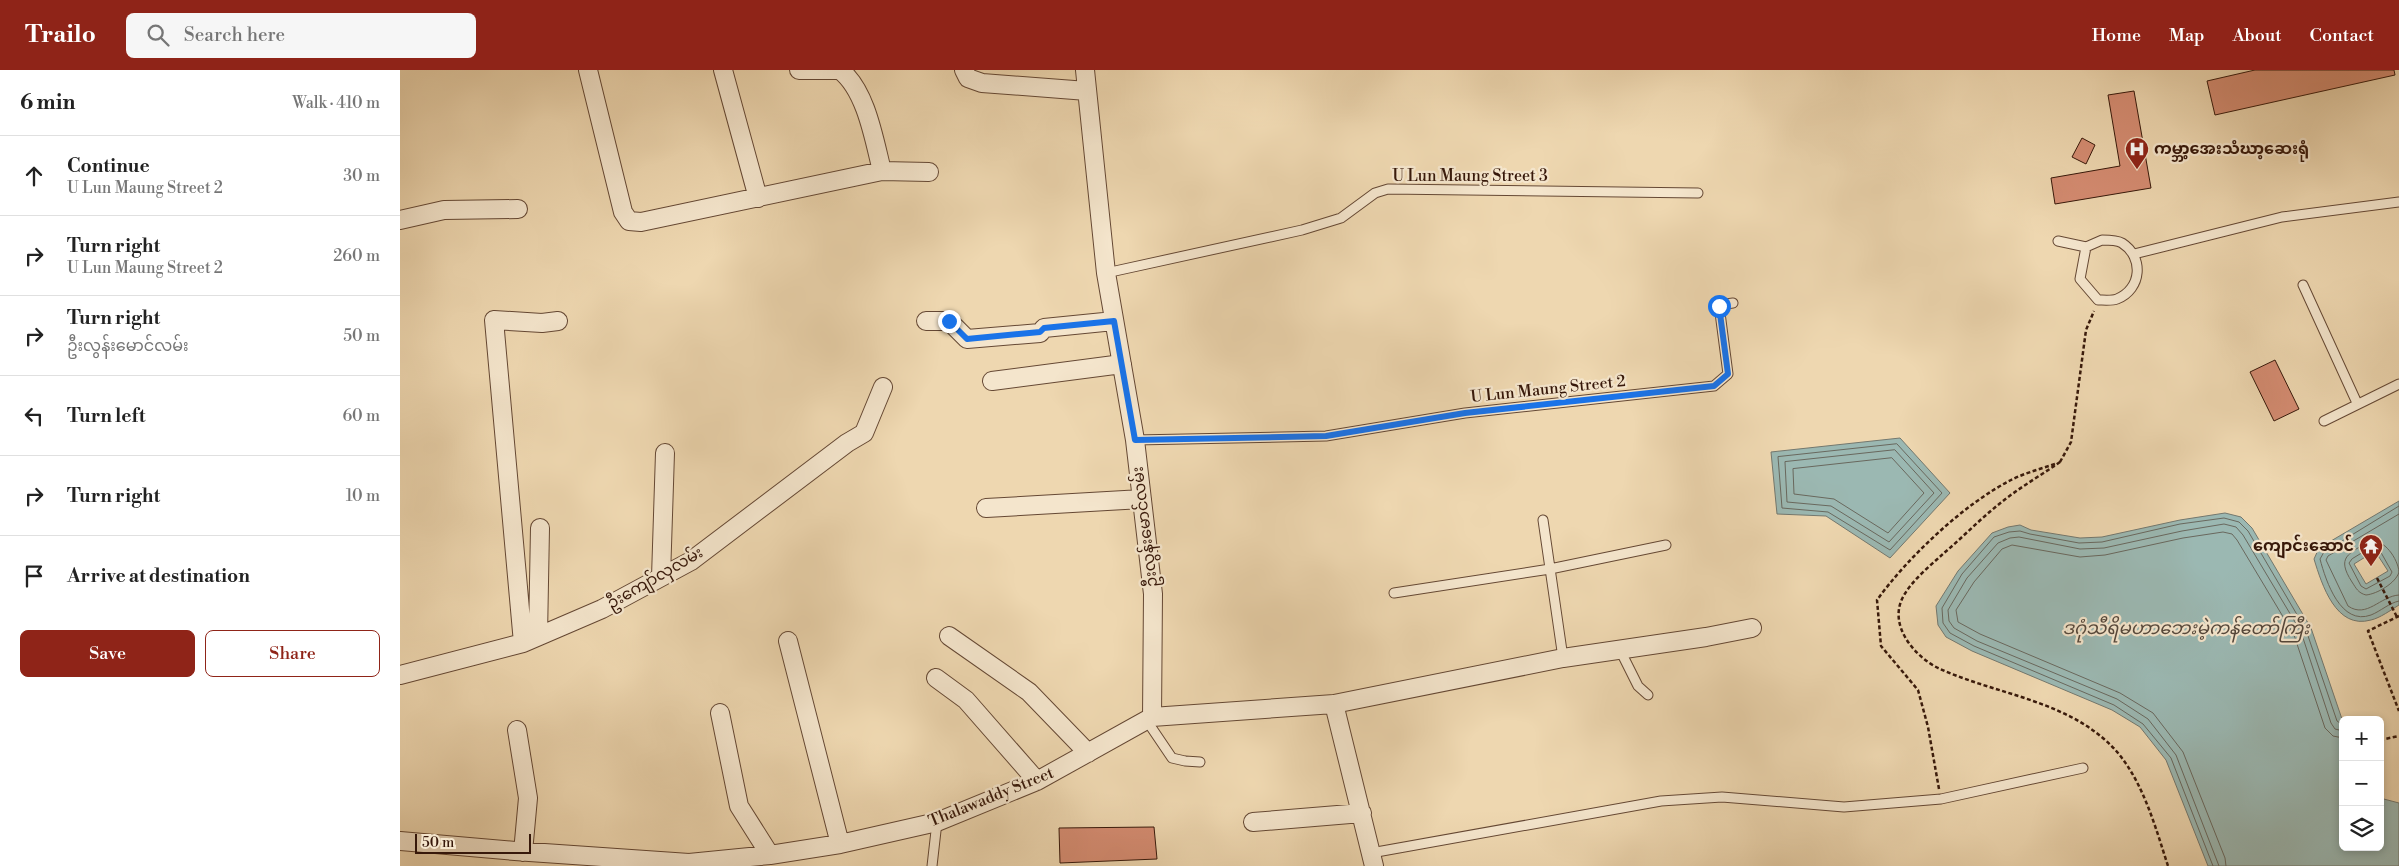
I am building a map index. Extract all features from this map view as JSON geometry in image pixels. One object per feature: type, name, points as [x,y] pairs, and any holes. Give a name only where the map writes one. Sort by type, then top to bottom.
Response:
[{"type":"street","points":[[588,70],[623,212],[628,221],[642,222],[882,170],[929,172]]},
{"type":"street","points":[[723,70],[758,198]]},
{"type":"street","points":[[799,70],[839,70],[849,77],[868,115],[882,170]]},
{"type":"street","points":[[964,70],[968,78],[982,83],[1087,91]]},
{"type":"street","name":"ဦးလွန်းမောင်လမ်း","points":[[1085,70],[1106,273],[1135,440],[1153,594],[1149,719]]},
{"type":"street","points":[[400,220],[444,210],[518,209]]},
{"type":"street","points":[[531,639],[510,482],[494,320],[542,323],[558,321]]},
{"type":"street","points":[[926,322],[949,321],[967,339],[1040,332],[1044,328],[1114,321]]},
{"type":"street","points":[[992,381],[1122,364]]},
{"type":"street","name":"ဦးကျော်လှလမ်း","points":[[400,675],[531,639],[602,609],[691,560],[839,449],[864,433],[883,387]]},
{"type":"street","points":[[661,577],[664,453]]},
{"type":"street","points":[[986,508],[1142,499]]},
{"type":"street","points":[[531,639],[540,528]]},
{"type":"street","points":[[1149,719],[1334,704],[1563,658],[1752,628]]},
{"type":"street","points":[[949,636],[1029,692],[1088,753]]},
{"type":"street","points":[[788,640],[840,844]]},
{"type":"street","points":[[936,678],[966,700],[1037,781]]},
{"type":"street","points":[[1334,704],[1373,860]]},
{"type":"street","points":[[720,713],[739,806],[770,855]]},
{"type":"street","name":"Thalawaddy Street","points":[[400,841],[517,856],[689,863],[770,855],[840,844],[936,822],[1037,781],[1149,719]]},
{"type":"street","points":[[517,730],[528,798],[517,856]]},
{"type":"street","points":[[1254,822],[1362,813]]},
{"type":"lane","name":"U Lun Maung Street 3","points":[[1106,273],[1302,230],[1341,218],[1375,193],[1388,189],[1698,193]]},
{"type":"lane","points":[[2134,254],[2282,217],[2398,200]]},
{"type":"lane","points":[[2058,241],[2086,247],[2102,240],[2120,242],[2134,254],[2138,272],[2132,290],[2116,300],[2098,300],[2080,279],[2086,247]]},
{"type":"lane","points":[[2302,285],[2357,403]]},
{"type":"lane","name":"U Lun Maung Street 2","points":[[1135,440],[1326,436],[1465,413],[1714,386],[1728,374],[1719,306],[1733,303]]},
{"type":"lane","points":[[2324,421],[2357,403],[2399,384]]},
{"type":"lane","points":[[1543,520],[1563,658]]},
{"type":"lane","points":[[1394,593],[1550,569],[1666,545]]},
{"type":"lane","points":[[1620,650],[1638,686],[1648,695]]},
{"type":"lane","points":[[1149,719],[1172,758],[1185,762],[1200,762]]},
{"type":"lane","points":[[1373,860],[1660,801],[1722,797],[1844,807],[1941,799],[2083,768]]},
{"type":"lane","points":[[932,866],[936,822]]},
{"type":"path","points":[[2098,300],[2086,330],[2071,442],[2060,462],[1998,505],[1920,575],[1902,598],[1899,617],[1904,636],[1917,655],[1938,667],[2071,716],[2106,740],[2123,759],[2136,781],[2168,866]]},
{"type":"path","points":[[1941,799],[1928,727],[1918,690],[1881,646],[1877,600],[1893,578],[1985,496],[2012,480],[2060,462]]},
{"type":"path","points":[[2377,578],[2398,617],[2368,631],[2399,711]]},
{"type":"path","points":[[2384,739],[2399,736]]},
{"type":"water","points":[[1900,438],[1950,493],[1890,558],[1826,516],[1777,514],[1771,452]]},
{"type":"water","points":[[2399,501],[2399,605],[2382,616],[2371,620],[2359,621],[2348,618],[2332,603],[2321,581],[2314,559],[2319,548]],"holes":[[[2375,551],[2388,571],[2366,584],[2354,564]]]},
{"type":"water","name":"ဒဂုံသီရိမဟာဘေးမဲ့ကန်တော်ကြီး","points":[[2225,513],[2241,517],[2252,528],[2311,628],[2341,716],[2339,716],[2339,851],[2384,851],[2384,799],[2399,803],[2399,866],[2208,866],[2166,760],[2140,727],[2112,710],[1972,651],[1946,637],[1938,625],[1936,606],[1958,571],[1992,533],[2020,525],[2031,530],[2080,538],[2102,537],[2180,520]]},
{"type":"building","points":[[2255,70],[2394,70],[2395,75],[2215,115],[2207,81]]},
{"type":"building","points":[[2134,91],[2151,188],[2055,204],[2051,178],[2120,166],[2108,95]]},
{"type":"building","points":[[2082,138],[2095,145],[2086,164],[2072,157]]},
{"type":"building","points":[[2275,360],[2299,409],[2274,421],[2250,372]]},
{"type":"building","points":[[1154,827],[1157,859],[1060,863],[1059,828]]},
{"type":"place","name":"ကမ္ဘာ့အေးသံဃာ့ဆေးရုံ","points":[[2137,170]]},
{"type":"place","name":"ကျောင်းဆောင်","points":[[2371,567]]},
{"type":"route","points":[[949,321],[967,339],[1040,332],[1044,328],[1114,321],[1135,440],[1326,436],[1465,413],[1714,386],[1728,374],[1719,306]]}]
